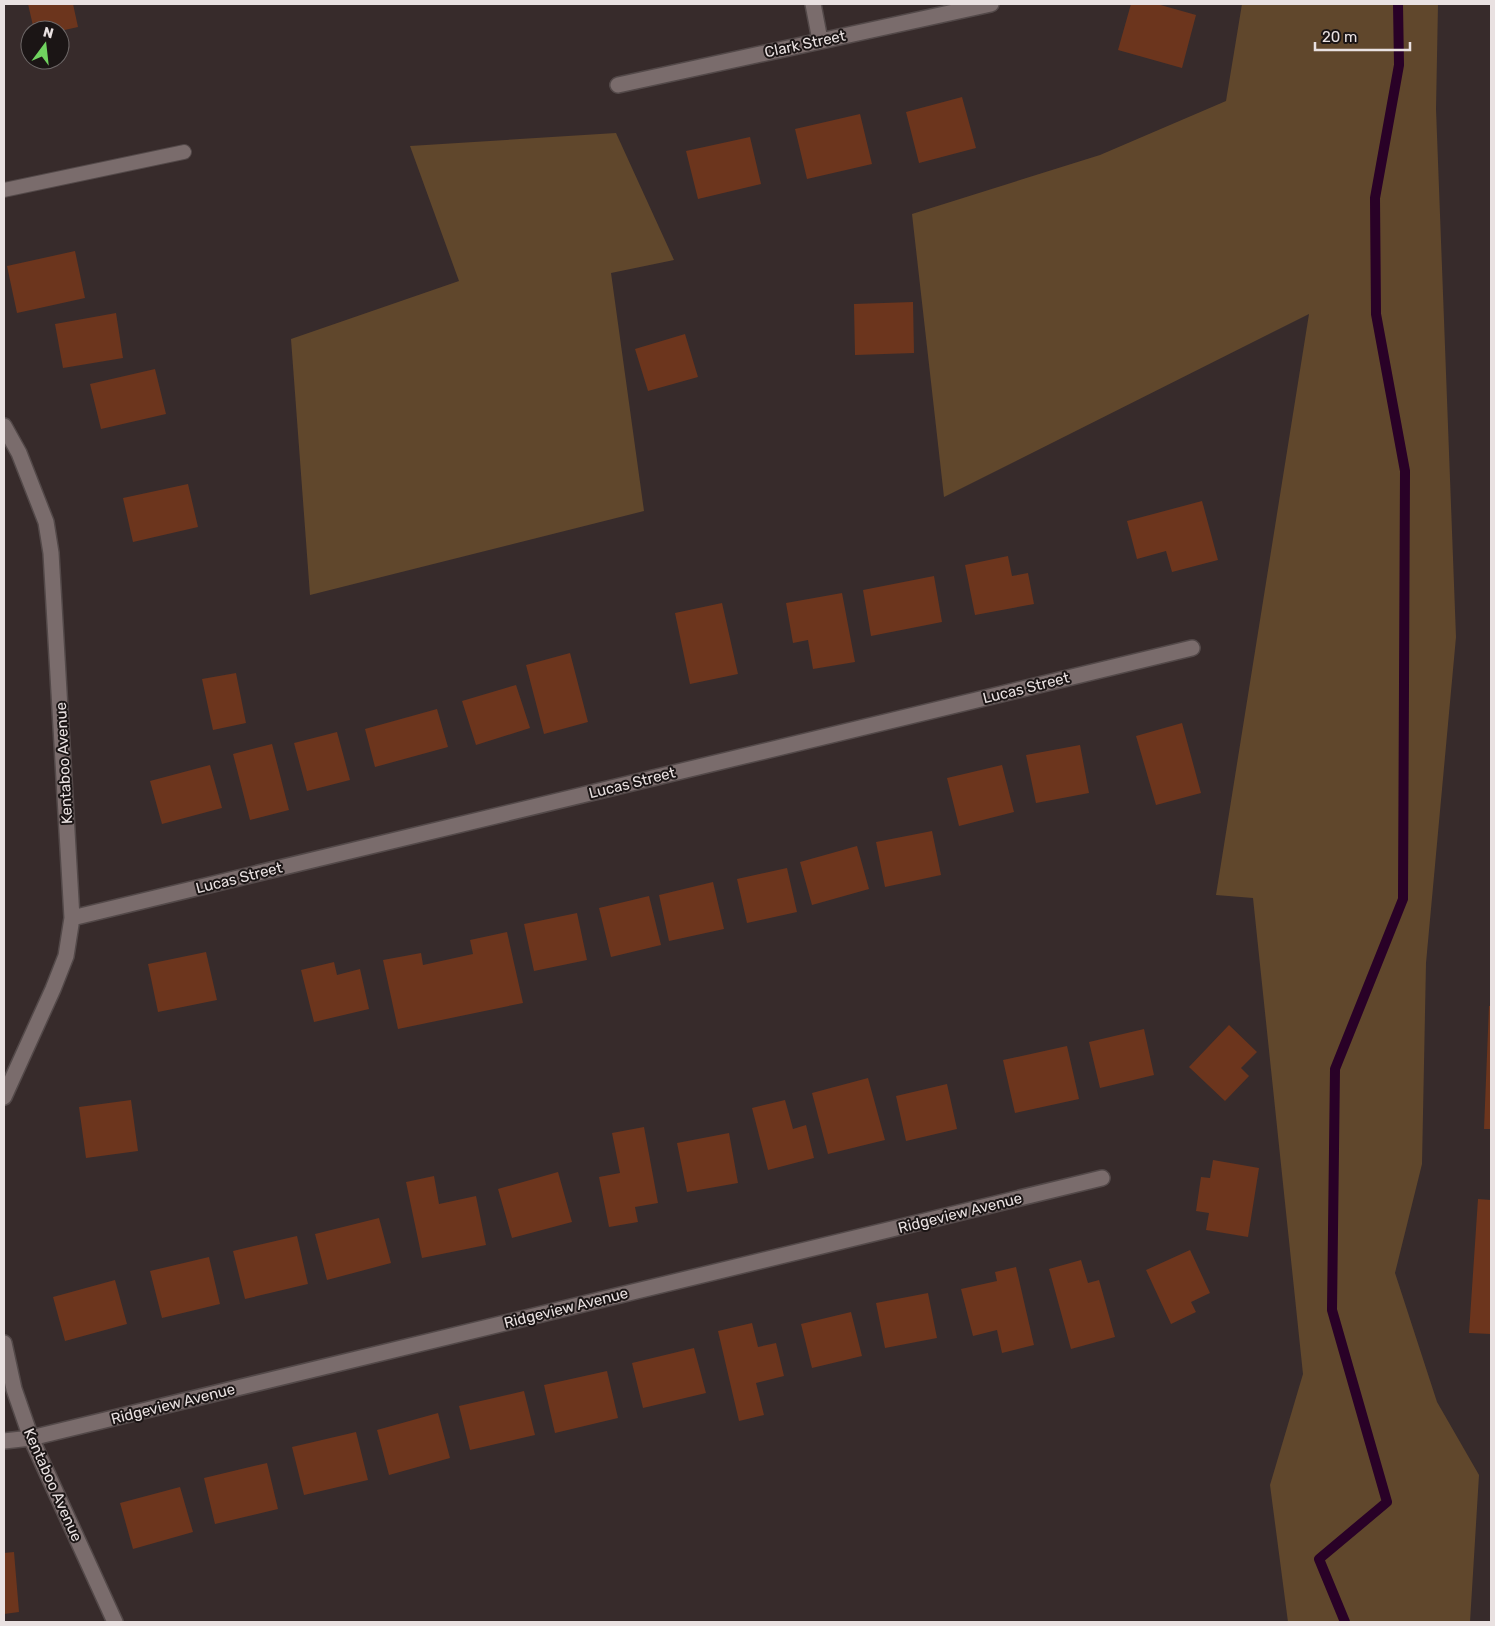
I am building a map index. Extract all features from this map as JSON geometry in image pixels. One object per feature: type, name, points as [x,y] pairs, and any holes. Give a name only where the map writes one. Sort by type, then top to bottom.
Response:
[{"type":"street","points":[[812,4],[820,40]]},
{"type":"street","name":"Clark Street","points":[[618,85],[991,4]]},
{"type":"street","name":"Kentaboo Avenue","points":[[4,426],[20,453],[46,522],[51,553],[72,918],[66,956],[54,989],[4,1097]]},
{"type":"street","name":"Lucas Street","points":[[72,918],[1192,648]]},
{"type":"street","name":"Ridgeview Avenue","points":[[4,1441],[31,1438],[1102,1178]]},
{"type":"street","name":"Kentaboo Avenue","points":[[4,1343],[14,1389],[31,1438],[115,1622]]},
{"type":"lane","points":[[4,190],[184,152]]},
{"type":"shaded area","points":[[1242,4],[1438,4],[1436,109],[1456,637],[1426,963],[1422,1164],[1395,1273],[1437,1402],[1479,1475],[1470,1622],[1288,1622],[1270,1485],[1303,1374],[1253,898],[1216,895],[1309,314],[944,497],[912,214],[1100,155],[1226,101]]},
{"type":"shaded area","points":[[616,133],[674,260],[611,273],[644,511],[310,595],[291,339],[459,281],[410,146]]},
{"type":"building","points":[[28,4],[73,4],[78,27],[70,29],[70,20],[32,20]]},
{"type":"building","points":[[1131,4],[1157,4],[1196,15],[1182,68],[1118,50]]},
{"type":"building","points":[[962,97],[976,148],[919,163],[906,112]]},
{"type":"building","points":[[860,114],[872,164],[807,179],[795,129]]},
{"type":"building","points":[[750,137],[761,184],[698,199],[686,151]]},
{"type":"building","points":[[75,251],[85,298],[17,313],[7,266]]},
{"type":"building","points":[[913,302],[914,353],[855,355],[854,304]]},
{"type":"building","points":[[116,313],[123,358],[63,368],[55,324]]},
{"type":"building","points":[[685,334],[698,377],[648,391],[635,349]]},
{"type":"building","points":[[155,369],[166,414],[101,429],[90,384]]},
{"type":"building","points":[[188,484],[198,527],[133,542],[123,498]]},
{"type":"building","points":[[1202,501],[1218,560],[1172,572],[1166,551],[1137,559],[1127,521]]},
{"type":"building","points":[[1008,556],[1012,576],[1028,573],[1034,604],[975,615],[965,565]]},
{"type":"building","points":[[934,576],[942,622],[871,636],[863,590]]},
{"type":"building","points":[[842,593],[855,662],[813,669],[808,640],[793,643],[786,603]]},
{"type":"building","points":[[722,603],[738,674],[690,684],[675,613]]},
{"type":"building","points":[[570,653],[588,722],[544,734],[526,665]]},
{"type":"building","points":[[236,673],[246,723],[213,730],[202,679]]},
{"type":"building","points":[[516,685],[530,728],[476,745],[462,701]]},
{"type":"building","points":[[437,709],[448,747],[375,767],[365,729]]},
{"type":"building","points":[[1182,723],[1201,793],[1156,805],[1136,736]]},
{"type":"building","points":[[337,732],[350,780],[307,791],[294,743]]},
{"type":"building","points":[[272,744],[289,810],[250,820],[233,754]]},
{"type":"building","points":[[1080,745],[1089,793],[1036,803],[1026,755]]},
{"type":"building","points":[[210,765],[222,808],[162,824],[150,781]]},
{"type":"building","points":[[1002,765],[1014,812],[959,826],[947,778]]},
{"type":"building","points":[[932,831],[941,875],[885,887],[876,842]]},
{"type":"building","points":[[857,846],[869,889],[812,905],[800,862]]},
{"type":"building","points":[[787,868],[797,912],[747,923],[737,879]]},
{"type":"building","points":[[713,882],[724,929],[669,941],[659,895]]},
{"type":"building","points":[[649,896],[661,945],[611,957],[599,908]]},
{"type":"building","points":[[577,913],[587,960],[534,971],[524,924]]},
{"type":"building","points":[[507,932],[523,1003],[398,1029],[383,960],[421,953],[423,965],[473,954],[470,940]]},
{"type":"building","points":[[206,952],[217,1000],[158,1012],[148,964]]},
{"type":"building","points":[[334,962],[337,975],[360,969],[369,1009],[314,1022],[301,970]]},
{"type":"building","points":[[1489,1006],[1491,1006],[1491,1129],[1484,1129]]},
{"type":"building","points":[[1229,1025],[1257,1052],[1241,1068],[1249,1076],[1225,1101],[1189,1067]]},
{"type":"building","points":[[1144,1029],[1154,1075],[1100,1088],[1089,1042]]},
{"type":"building","points":[[1067,1046],[1079,1099],[1015,1113],[1003,1060]]},
{"type":"building","points":[[868,1078],[885,1140],[828,1154],[812,1093]]},
{"type":"building","points":[[947,1084],[957,1129],[906,1141],[896,1096]]},
{"type":"building","points":[[131,1100],[138,1151],[86,1158],[79,1107]]},
{"type":"building","points":[[785,1100],[793,1129],[806,1125],[814,1158],[768,1170],[752,1108]]},
{"type":"building","points":[[644,1127],[658,1203],[635,1207],[638,1222],[609,1227],[599,1177],[620,1173],[612,1133]]},
{"type":"building","points":[[729,1133],[738,1183],[687,1192],[677,1143]]},
{"type":"building","points":[[1213,1160],[1259,1168],[1248,1237],[1206,1230],[1209,1213],[1196,1211],[1201,1177],[1210,1178]]},
{"type":"building","points":[[558,1172],[572,1222],[512,1238],[498,1189]]},
{"type":"building","points":[[434,1176],[439,1204],[476,1196],[486,1245],[422,1258],[406,1182]]},
{"type":"building","points":[[1478,1199],[1491,1200],[1491,1334],[1469,1333]]},
{"type":"building","points":[[379,1218],[391,1263],[327,1280],[315,1234]]},
{"type":"building","points":[[297,1236],[308,1284],[245,1299],[233,1251]]},
{"type":"building","points":[[1190,1250],[1210,1293],[1191,1302],[1196,1312],[1171,1324],[1146,1270]]},
{"type":"building","points":[[209,1257],[220,1304],[162,1318],[150,1271]]},
{"type":"building","points":[[1081,1260],[1088,1283],[1099,1280],[1115,1337],[1071,1349],[1049,1269]]},
{"type":"building","points":[[1016,1267],[1034,1345],[1002,1353],[997,1330],[973,1336],[961,1289],[997,1281],[995,1272]]},
{"type":"building","points":[[115,1280],[127,1324],[65,1341],[53,1297]]},
{"type":"building","points":[[928,1293],[937,1338],[885,1348],[876,1303]]},
{"type":"building","points":[[851,1312],[862,1356],[812,1368],[801,1324]]},
{"type":"building","points":[[752,1323],[758,1347],[776,1343],[784,1376],[756,1383],[764,1415],[739,1421],[718,1331]]},
{"type":"building","points":[[694,1348],[706,1393],[643,1408],[632,1363]]},
{"type":"building","points":[[607,1371],[618,1418],[555,1433],[544,1385]]},
{"type":"building","points":[[524,1391],[535,1435],[470,1450],[459,1406]]},
{"type":"building","points":[[438,1413],[450,1458],[389,1475],[377,1430]]},
{"type":"building","points":[[356,1432],[368,1480],[304,1495],[292,1447]]},
{"type":"building","points":[[267,1463],[278,1509],[215,1524],[204,1478]]},
{"type":"building","points":[[180,1487],[193,1532],[133,1549],[120,1503]]},
{"type":"building","points":[[14,1552],[19,1612],[4,1614],[4,1553]]},
{"type":"waterway","points":[[1345,1622],[1319,1559],[1387,1502],[1332,1310],[1335,1069],[1403,899],[1405,471],[1376,314],[1375,198],[1399,65],[1398,4]]}]
